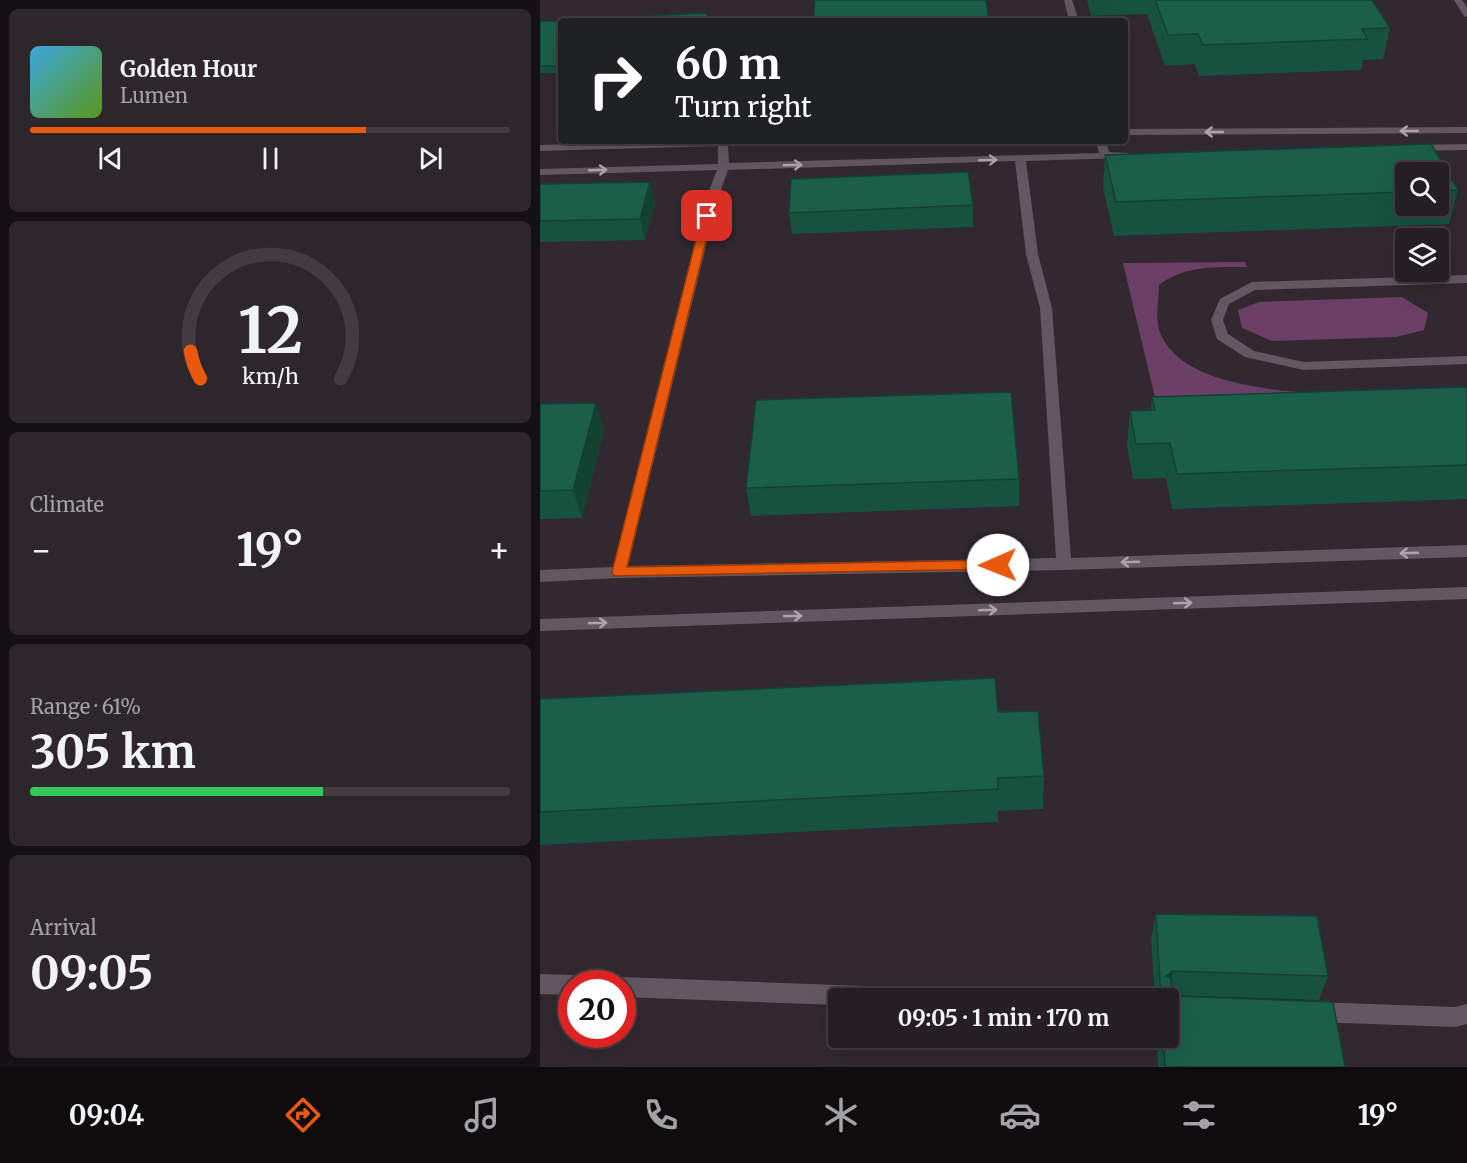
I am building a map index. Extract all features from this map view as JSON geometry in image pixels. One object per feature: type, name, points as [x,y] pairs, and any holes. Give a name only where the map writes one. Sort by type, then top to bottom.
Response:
[{"type":"street","points":[[1068,0],[1073,18]]},
{"type":"street","points":[[1458,0],[1467,14]]},
{"type":"street","points":[[1128,132],[1467,130]]},
{"type":"street","points":[[540,148],[686,144]]},
{"type":"street","points":[[619,572],[711,201],[724,167],[723,144]]},
{"type":"street","points":[[1102,144],[1105,156]]},
{"type":"street","points":[[1397,148],[1467,147]]},
{"type":"street","points":[[540,172],[1140,155]]},
{"type":"street","points":[[1020,159],[1032,254],[1046,308],[1064,564]]},
{"type":"street","points":[[1467,279],[1252,286],[1224,302],[1217,320],[1222,336],[1250,354],[1304,366],[1467,360]]},
{"type":"street","points":[[540,576],[619,572],[1064,564],[1467,551]]},
{"type":"street","points":[[540,625],[1467,593]]},
{"type":"street","points":[[540,984],[558,985]]},
{"type":"street","points":[[636,988],[828,995]]},
{"type":"street","points":[[1300,1012],[1455,1017],[1467,1014]]},
{"type":"shaded area","points":[[1245,262],[1247,267],[1201,268],[1169,278],[1159,285],[1157,317],[1161,335],[1171,350],[1202,372],[1241,384],[1298,392],[1305,406],[1158,410],[1123,263]]},
{"type":"shaded area","points":[[1402,297],[1428,313],[1424,330],[1396,337],[1272,341],[1242,328],[1238,310],[1259,302]]},
{"type":"building","points":[[815,0],[986,0],[989,18],[813,18]]},
{"type":"building","points":[[1155,0],[1372,0],[1390,28],[1362,29],[1368,39],[1203,45],[1198,34],[1168,35]]},
{"type":"building","points":[[705,13],[710,18],[642,18]]},
{"type":"building","points":[[540,21],[558,21],[558,66],[540,66]]},
{"type":"building","points":[[1431,144],[1442,162],[1395,162],[1395,192],[1116,202],[1105,155]]},
{"type":"building","points":[[968,172],[973,205],[789,213],[791,179]]},
{"type":"building","points":[[1449,175],[1458,190],[1449,190]]},
{"type":"building","points":[[650,182],[640,219],[540,221],[540,184]]},
{"type":"building","points":[[1467,387],[1467,465],[1177,474],[1170,443],[1136,444],[1130,411],[1155,410],[1152,397]]},
{"type":"building","points":[[1011,392],[1019,479],[746,488],[756,400]]},
{"type":"building","points":[[596,403],[573,490],[540,491],[540,404]]},
{"type":"building","points":[[995,678],[998,712],[1038,711],[1044,776],[998,778],[998,789],[540,812],[540,699]]},
{"type":"building","points":[[1156,914],[1317,916],[1328,976],[1173,971],[1166,976],[1171,978],[1171,988],[1160,988]]},
{"type":"building","points":[[1179,996],[1333,1002],[1345,1067],[1165,1067],[1164,1048],[1179,1048]]},
{"type":"route","points":[[707,216],[619,572],[998,565]]}]
